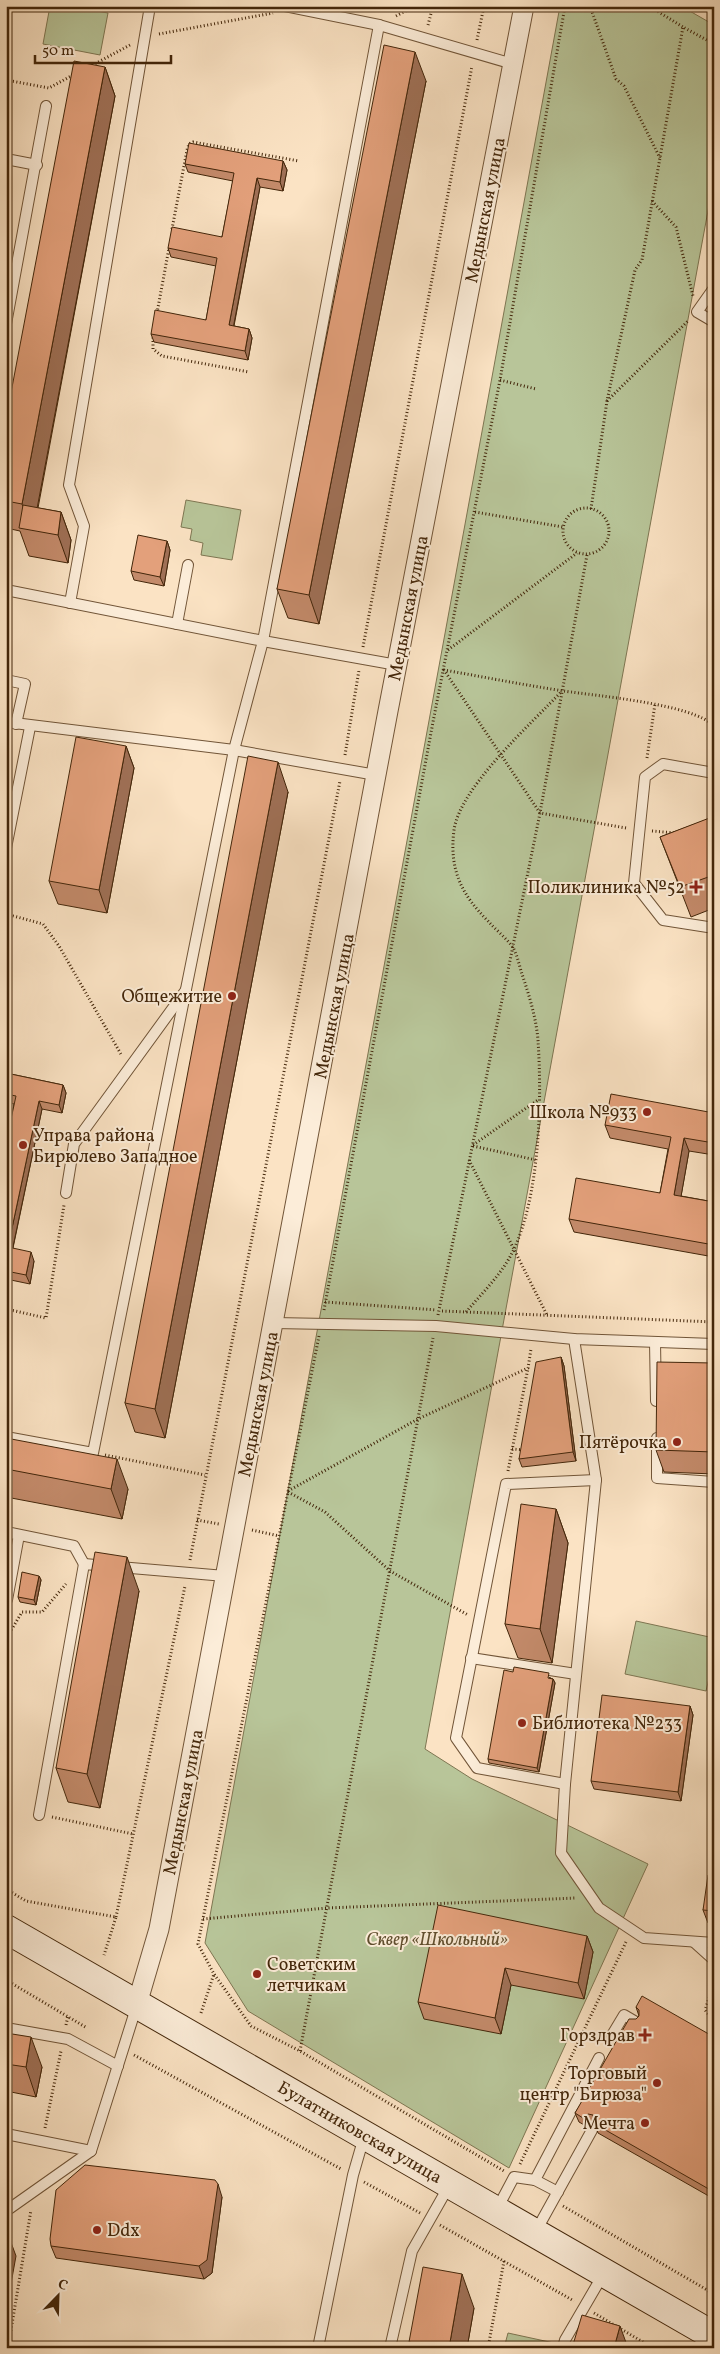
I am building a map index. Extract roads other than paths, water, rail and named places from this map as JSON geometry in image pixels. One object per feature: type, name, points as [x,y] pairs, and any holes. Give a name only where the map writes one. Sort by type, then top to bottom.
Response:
[{"type":"street","name":"Медынская улица","points":[[137,2004],[159,1929],[376,775],[524,6]]},
{"type":"street","name":"Булатниковская улица","points":[[6,1929],[365,2133],[714,2336]]},
{"type":"lane","points":[[70,603],[84,526],[69,485],[150,6]]},
{"type":"lane","points":[[285,6],[378,25],[513,64]]},
{"type":"lane","points":[[6,1436],[93,1452],[188,987],[234,750],[263,641],[378,25]]},
{"type":"lane","points":[[6,324],[37,165],[46,106]]},
{"type":"lane","points":[[6,159],[37,165]]},
{"type":"lane","points":[[714,288],[697,312],[714,322]]},
{"type":"lane","points":[[177,624],[188,566]]},
{"type":"lane","points":[[6,590],[263,641],[397,665]]},
{"type":"lane","points":[[6,680],[25,684],[11,723],[234,750],[376,775]]},
{"type":"lane","points":[[6,848],[30,726]]},
{"type":"lane","points":[[714,773],[663,764],[645,777],[634,882],[663,920],[714,928]]},
{"type":"lane","points":[[66,1194],[74,1144],[188,987]]},
{"type":"lane","points":[[274,1323],[322,1322],[436,1326],[574,1339],[714,1344]]},
{"type":"lane","points":[[574,1339],[596,1480],[565,1784],[561,1853],[599,1908],[644,1938],[714,1943]]},
{"type":"lane","points":[[655,1342],[656,1412]]},
{"type":"lane","points":[[656,1431],[657,1478],[714,1482]]},
{"type":"lane","points":[[565,1784],[477,1768],[456,1738],[506,1484],[596,1480]]},
{"type":"lane","points":[[6,1532],[74,1546],[84,1564],[39,1815]]},
{"type":"lane","points":[[7,1600],[19,1535]]},
{"type":"lane","points":[[84,1564],[226,1576]]},
{"type":"lane","points":[[471,1658],[576,1674]]},
{"type":"lane","points":[[694,1942],[714,1960]]},
{"type":"lane","points":[[6,2211],[90,2151],[137,2004]]},
{"type":"lane","points":[[612,2034],[624,2015],[636,2022]]},
{"type":"lane","points":[[6,2028],[64,2038],[118,2066]]},
{"type":"lane","points":[[535,2180],[599,2058]]},
{"type":"lane","points":[[535,2232],[592,2130]]},
{"type":"lane","points":[[318,2348],[353,2175],[365,2133]]},
{"type":"lane","points":[[6,2134],[90,2151]]},
{"type":"lane","points":[[496,2210],[514,2177],[535,2180],[556,2196]]},
{"type":"lane","points":[[390,2348],[412,2251],[450,2183]]},
{"type":"lane","points":[[563,2348],[564,2340],[604,2272]]},
{"type":"place","name":"Поликлиника №52","points":[[696,887]]},
{"type":"place","name":"Общежитие","points":[[232,996]]},
{"type":"place","name":"Школа №933","points":[[647,1112]]},
{"type":"place","name":"Управа района Бирюлево Западное","points":[[23,1145]]},
{"type":"place","name":"Пятёрочка","points":[[677,1442]]},
{"type":"place","name":"Библиотека №233","points":[[522,1723]]},
{"type":"place","name":"Cоветским летчикам","points":[[257,1974]]},
{"type":"place","name":"Горздрав","points":[[645,2035]]},
{"type":"place","name":"Торговый центр \"Бирюза\"","points":[[657,2083]]},
{"type":"place","name":"Мечта","points":[[645,2123]]},
{"type":"place","name":"Ddx","points":[[97,2230]]},
{"type":"park label","name":"Сквер «Школьный»","points":[[437,1939]]}]
